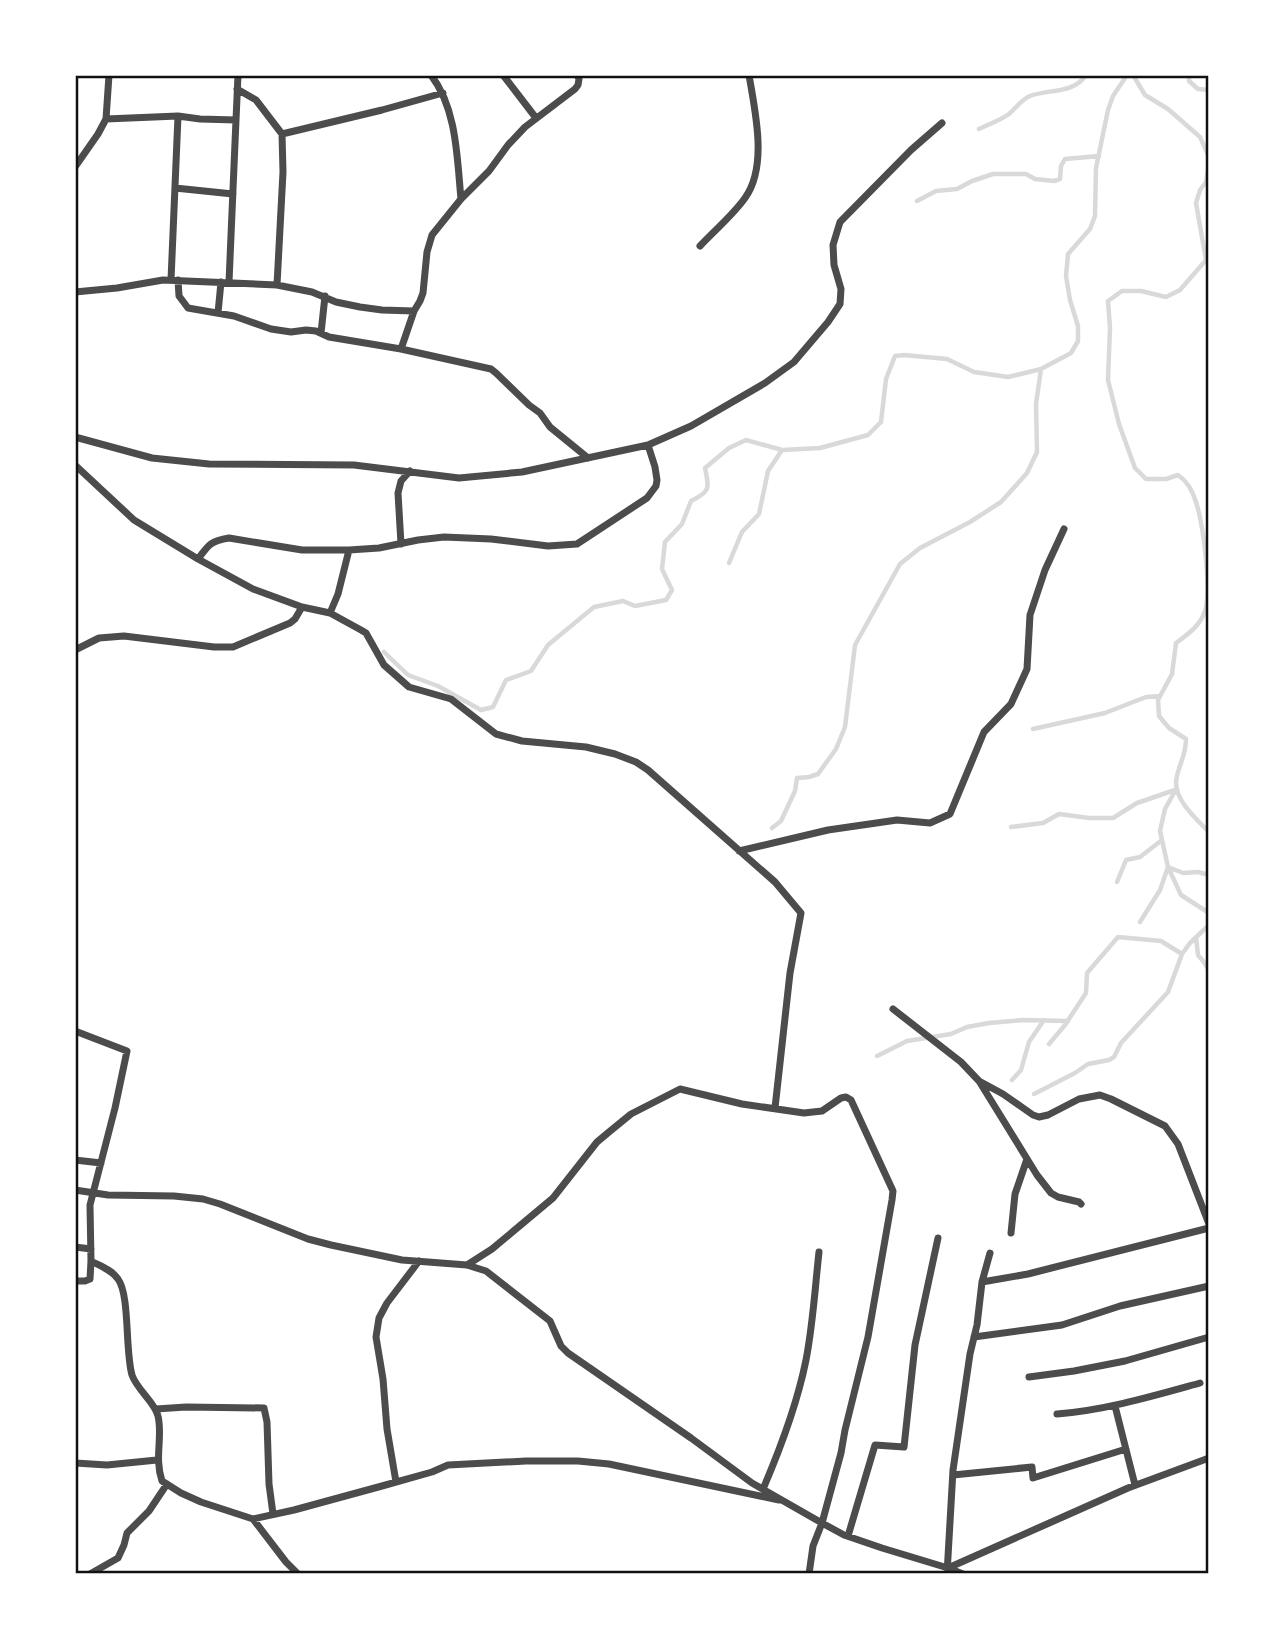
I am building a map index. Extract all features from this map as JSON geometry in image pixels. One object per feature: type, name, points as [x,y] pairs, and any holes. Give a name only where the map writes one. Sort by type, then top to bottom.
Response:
[{"type":"street","points":[[75,167],[106,119],[109,75]]},
{"type":"street","points":[[218,313],[225,282],[233,194],[238,75]]},
{"type":"street","points":[[431,75],[443,93],[452,127],[461,199]]},
{"type":"street","points":[[503,75],[536,118]]},
{"type":"street","points":[[401,349],[414,311],[421,301],[427,252],[432,235],[461,199],[489,171],[508,145],[536,118],[575,89],[579,79],[577,75]]},
{"type":"street","points":[[700,246],[745,198],[753,183],[757,165],[757,124],[749,75]]},
{"type":"street","points":[[237,89],[256,100],[282,134],[284,172],[277,285]]},
{"type":"street","points":[[282,134],[443,93]]},
{"type":"street","points":[[106,119],[178,116],[236,120]]},
{"type":"street","points":[[178,116],[174,280],[179,296],[188,307],[234,316],[271,329],[291,332],[306,330],[329,337],[401,349],[491,369],[540,412],[550,427],[588,458]]},
{"type":"street","points":[[75,437],[152,458],[209,464],[354,465],[459,478],[522,472],[648,445],[691,426],[765,383],[794,362],[840,304],[841,289],[834,265],[833,245],[840,222],[911,150],[942,123]]},
{"type":"street","points":[[175,188],[233,194]]},
{"type":"street","points":[[75,292],[174,280],[225,282],[277,285],[360,307],[414,311]]},
{"type":"street","points":[[321,333],[325,296]]},
{"type":"street","points":[[198,559],[209,544],[229,538],[302,550],[379,548],[444,537],[548,546],[577,544],[647,498],[656,486],[655,467],[648,445]]},
{"type":"street","points":[[75,465],[134,520],[198,559],[253,589],[302,607],[330,613],[352,624],[366,634],[384,665],[409,687],[450,699],[496,734],[522,741],[586,747],[636,762],[775,882],[800,913],[790,973],[775,1108]]},
{"type":"street","points":[[401,544],[398,494],[401,481],[410,471]]},
{"type":"street","points":[[739,851],[828,830],[897,820],[930,823],[950,814],[984,732],[1011,704],[1027,669],[1030,615],[1045,570],[1064,529]]},
{"type":"street","points":[[330,613],[338,594],[349,550]]},
{"type":"street","points":[[75,650],[99,638],[124,636],[233,647],[290,623],[302,607]]},
{"type":"street","points":[[893,1009],[961,1062],[979,1081],[1051,1193],[1058,1198],[1081,1204]]},
{"type":"street","points":[[75,1031],[127,1051],[92,1192],[89,1217],[89,1280],[75,1280]]},
{"type":"street","points":[[979,1081],[1039,1117],[1079,1099],[1100,1095],[1165,1126],[1178,1144],[1209,1226],[1028,1274],[982,1282]]},
{"type":"street","points":[[467,1265],[492,1249],[553,1198],[597,1142],[631,1114],[680,1089],[742,1104],[804,1113],[822,1111],[841,1098],[851,1100],[893,1191],[868,1337],[841,1453],[813,1546],[810,1574]]},
{"type":"street","points":[[1011,1233],[1014,1194],[1027,1159]]},
{"type":"street","points":[[75,1160],[101,1163]]},
{"type":"street","points":[[75,1190],[127,1196],[202,1199],[308,1239],[375,1255],[467,1265],[486,1271],[550,1321],[561,1346],[568,1353],[763,1489],[849,1536],[963,1574]]},
{"type":"street","points":[[849,1536],[875,1445],[904,1447],[915,1345],[938,1238]]},
{"type":"street","points":[[75,1247],[91,1249]]},
{"type":"street","points":[[763,1489],[793,1411],[806,1361],[819,1252]]},
{"type":"street","points":[[948,1571],[953,1475],[966,1377],[982,1282],[990,1253]]},
{"type":"street","points":[[91,1261],[116,1276],[122,1287],[132,1375],[156,1409],[159,1424],[158,1460],[162,1480],[201,1502],[253,1519],[396,1482],[448,1465],[526,1461],[608,1464],[786,1501]]},
{"type":"street","points":[[396,1482],[376,1337],[379,1318],[419,1261]]},
{"type":"street","points":[[974,1337],[1062,1325],[1120,1306],[1209,1286]]},
{"type":"street","points":[[1029,1377],[1125,1361],[1209,1337]]},
{"type":"street","points":[[1057,1414],[1088,1412],[1200,1383]]},
{"type":"street","points":[[1115,1406],[1135,1485]]},
{"type":"street","points":[[156,1409],[264,1408],[273,1514]]},
{"type":"street","points":[[953,1475],[1032,1467],[1033,1478],[1126,1449]]},
{"type":"street","points":[[948,1571],[1135,1485],[1209,1458]]},
{"type":"street","points":[[75,1463],[107,1465],[158,1460]]},
{"type":"street","points":[[90,1574],[118,1558],[127,1533],[151,1508],[167,1484]]},
{"type":"street","points":[[253,1519],[298,1574]]},
{"type":"waterway","points":[[979,129],[1006,116],[1030,96],[1068,88],[1086,75]]},
{"type":"waterway","points":[[384,652],[408,675],[438,686],[481,710],[493,707],[506,680],[531,671],[548,645],[594,607],[623,601],[635,606],[666,600],[672,590],[662,569],[665,542],[682,524],[691,501],[707,488],[705,468],[729,448],[746,440],[782,450],[820,448],[868,435],[881,422],[886,379],[895,356],[947,359],[974,372],[1008,377],[1041,369],[1071,353],[1078,341],[1078,326],[1066,276],[1068,254],[1090,229],[1095,216],[1096,168],[1108,110],[1113,96],[1127,75]]},
{"type":"waterway","points":[[1133,75],[1145,95],[1168,109],[1200,137],[1209,157]]},
{"type":"waterway","points":[[1189,75],[1189,81],[1198,89],[1209,90]]},
{"type":"waterway","points":[[917,201],[936,191],[957,189],[993,174],[1026,174],[1035,179],[1054,181],[1060,179],[1061,166],[1065,159],[1099,156]]},
{"type":"waterway","points":[[1209,164],[1206,182],[1196,203],[1206,260],[1180,290],[1166,297],[1141,291],[1122,291],[1108,301],[1108,380],[1119,424],[1135,468],[1146,479],[1166,479],[1178,475],[1181,477],[1193,494],[1199,512],[1208,588],[1205,611],[1197,625],[1176,643],[1172,674],[1158,700],[1159,716],[1169,728],[1186,739],[1177,776],[1178,792],[1186,807],[1209,832]]},
{"type":"waterway","points":[[772,828],[781,821],[795,791],[797,778],[818,774],[836,749],[845,727],[855,645],[900,564],[920,548],[1001,502],[1027,473],[1037,452],[1036,404],[1041,369]]},
{"type":"waterway","points":[[729,563],[742,532],[759,514],[768,471],[782,450]]},
{"type":"waterway","points":[[1033,729],[1105,713],[1146,697],[1160,696]]},
{"type":"waterway","points":[[1011,827],[1043,823],[1059,814],[1113,818],[1137,803],[1175,790]]},
{"type":"waterway","points":[[1175,791],[1165,809],[1160,831],[1168,867],[1181,895],[1209,913]]},
{"type":"waterway","points":[[1117,882],[1126,860],[1140,857],[1162,840]]},
{"type":"waterway","points":[[1140,922],[1160,890],[1168,867],[1183,873],[1198,872],[1209,875]]},
{"type":"waterway","points":[[1049,1044],[1086,993],[1087,973],[1118,937],[1161,941],[1182,954],[1209,925]]},
{"type":"waterway","points":[[1196,937],[1198,955],[1209,970]]},
{"type":"waterway","points":[[1034,1094],[1088,1064],[1114,1057],[1121,1043],[1168,992],[1182,954]]},
{"type":"waterway","points":[[877,1056],[907,1041],[951,1034],[967,1027],[1023,1020],[1068,1021]]},
{"type":"waterway","points":[[1012,1080],[1021,1070],[1029,1042],[1044,1020]]}]
